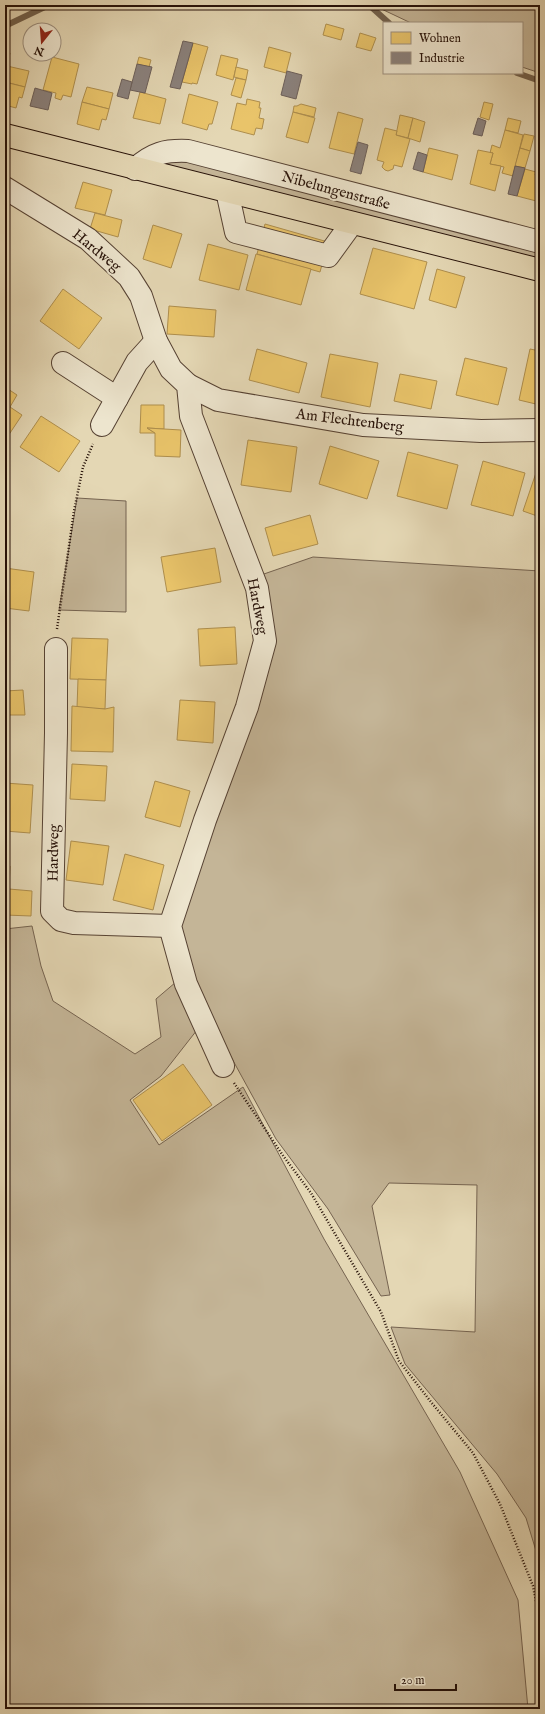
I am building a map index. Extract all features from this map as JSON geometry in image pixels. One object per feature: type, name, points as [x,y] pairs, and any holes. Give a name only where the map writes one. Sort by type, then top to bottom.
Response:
[{"type":"main road","name":"Nibelungenstraße","points":[[5,134],[540,270]]},
{"type":"street","name":"Nibelungenstraße","points":[[135,168],[142,162],[160,153],[172,150],[188,152],[540,242]]},
{"type":"street","name":"Hardweg","points":[[5,188],[88,239],[129,277],[141,296],[156,340],[171,369],[188,385],[191,416],[257,588],[264,641],[247,707],[205,820],[170,926],[74,922],[60,920],[52,911],[56,733],[56,649]]},
{"type":"street","points":[[227,191],[236,232],[328,256],[352,223]]},
{"type":"street","points":[[102,426],[137,362],[156,340]]},
{"type":"street","points":[[63,363],[117,398]]},
{"type":"street","name":"Am Flechtenberg","points":[[188,385],[218,400],[363,425],[481,431],[540,430]]},
{"type":"street","points":[[170,926],[186,984],[223,1066]]},
{"type":"path","points":[[56,649],[60,602],[83,467],[102,426]]},
{"type":"path","points":[[223,1066],[284,1157],[311,1193],[381,1312],[399,1361],[473,1453],[500,1504],[533,1586],[540,1622]]},
{"type":"shaded area","points":[[373,5],[540,5],[540,73],[523,67],[523,22],[409,22]]},
{"type":"shaded area","points":[[166,155],[540,249],[540,261],[164,165]]},
{"type":"shaded area","points":[[77,498],[126,501],[126,612],[59,610]]},
{"type":"shaded area","points":[[313,557],[540,571],[540,1564],[526,1518],[497,1474],[405,1364],[391,1327],[475,1332],[477,1185],[389,1183],[372,1206],[390,1295],[381,1296],[328,1209],[276,1139],[196,993],[181,926],[228,773],[262,687],[261,575]]},
{"type":"shaded area","points":[[32,926],[41,966],[53,1001],[135,1054],[161,1037],[156,999],[176,982],[197,1030],[161,1076],[130,1100],[159,1145],[243,1087],[324,1239],[460,1472],[518,1600],[528,1709],[5,1709],[5,929]]},
{"type":"building: Wohnen","points":[[326,24],[344,29],[341,40],[323,35]]},
{"type":"building: Wohnen","points":[[360,33],[376,38],[371,51],[356,47]]},
{"type":"building: Wohnen","points":[[193,43],[208,47],[197,84],[182,82]]},
{"type":"building: Wohnen","points":[[269,47],[291,53],[286,73],[264,67]]},
{"type":"building: Wohnen","points":[[5,52],[10,53],[7,66],[5,65]]},
{"type":"building: Wohnen","points":[[221,55],[238,59],[233,80],[216,75]]},
{"type":"building: Wohnen","points":[[139,57],[151,60],[149,67],[137,64]]},
{"type":"building: Wohnen","points":[[62,60],[79,64],[71,97],[63,95],[61,100],[55,98],[56,93],[43,90],[51,62],[62,62]]},
{"type":"building: Wohnen","points":[[7,66],[29,71],[25,87],[5,82]]},
{"type":"building: Wohnen","points":[[236,67],[248,70],[246,80],[234,77]]},
{"type":"building: Wohnen","points":[[236,78],[246,80],[241,98],[231,95]]},
{"type":"building: Wohnen","points":[[5,82],[25,87],[22,98],[19,97],[16,108],[5,105]]},
{"type":"building: Wohnen","points":[[87,87],[113,93],[109,109],[82,102]]},
{"type":"building: Wohnen","points":[[140,92],[166,99],[160,124],[133,118]]},
{"type":"building: Wohnen","points":[[189,94],[218,102],[212,124],[209,124],[207,130],[182,123]]},
{"type":"building: Wohnen","points":[[247,99],[260,102],[259,108],[261,108],[259,118],[264,119],[262,129],[256,128],[254,135],[231,129],[237,103],[246,105]]},
{"type":"building: Wohnen","points":[[82,102],[109,109],[106,120],[102,119],[99,130],[77,124]]},
{"type":"building: Wohnen","points":[[484,102],[493,104],[489,120],[480,117]]},
{"type":"building: Wohnen","points":[[301,104],[316,108],[314,117],[293,112],[294,106]]},
{"type":"building: Wohnen","points":[[293,112],[315,118],[308,143],[286,137]]},
{"type":"building: Wohnen","points":[[338,112],[363,119],[354,154],[329,148]]},
{"type":"building: Wohnen","points":[[400,115],[413,118],[408,138],[396,135]]},
{"type":"building: Wohnen","points":[[413,118],[425,122],[420,142],[408,138]]},
{"type":"building: Wohnen","points":[[508,118],[521,121],[518,133],[505,130]]},
{"type":"building: Wohnen","points":[[385,128],[397,131],[396,135],[410,139],[402,167],[394,165],[393,169],[388,171],[382,167],[384,162],[377,160]]},
{"type":"building: Wohnen","points":[[505,130],[523,135],[513,176],[502,173],[504,167],[490,164],[493,153],[490,153],[492,145],[500,148]]},
{"type":"building: Wohnen","points":[[524,134],[534,136],[530,151],[520,148]]},
{"type":"building: Wohnen","points":[[429,148],[458,155],[452,180],[423,172]]},
{"type":"building: Wohnen","points":[[520,148],[530,151],[525,168],[515,166]]},
{"type":"building: Wohnen","points":[[478,150],[493,153],[490,164],[501,166],[495,191],[470,184]]},
{"type":"building: Wohnen","points":[[525,169],[536,172],[535,175],[540,176],[540,202],[517,196]]},
{"type":"building: Wohnen","points":[[83,182],[112,190],[105,215],[75,208]]},
{"type":"building: Wohnen","points":[[95,213],[122,220],[118,237],[90,229]]},
{"type":"building: Wohnen","points":[[265,224],[328,242],[320,272],[257,254]]},
{"type":"building: Wohnen","points":[[153,225],[182,234],[171,268],[143,259]]},
{"type":"building: Wohnen","points":[[208,244],[248,255],[239,290],[199,280]]},
{"type":"building: Wohnen","points":[[373,248],[427,262],[414,309],[360,294]]},
{"type":"building: Wohnen","points":[[256,254],[311,269],[301,305],[246,290]]},
{"type":"building: Wohnen","points":[[437,269],[465,277],[456,308],[429,300]]},
{"type":"building: Wohnen","points":[[63,289],[102,318],[79,349],[40,321]]},
{"type":"building: Wohnen","points":[[169,306],[216,310],[214,337],[167,334]]},
{"type":"building: Wohnen","points":[[257,349],[307,363],[299,393],[249,380]]},
{"type":"building: Wohnen","points":[[530,349],[540,351],[540,405],[519,400]]},
{"type":"building: Wohnen","points":[[330,354],[378,363],[370,407],[321,397]]},
{"type":"building: Wohnen","points":[[465,358],[507,368],[498,405],[456,395]]},
{"type":"building: Wohnen","points":[[400,374],[437,381],[431,409],[394,401]]},
{"type":"building: Wohnen","points":[[5,387],[17,395],[10,407],[22,415],[8,436],[5,434]]},
{"type":"building: Wohnen","points":[[141,405],[164,405],[164,429],[147,428],[155,433],[140,433]]},
{"type":"building: Wohnen","points":[[41,416],[80,441],[59,472],[20,447]]},
{"type":"building: Wohnen","points":[[147,428],[181,430],[180,457],[155,456],[155,433]]},
{"type":"building: Wohnen","points":[[248,440],[297,447],[291,492],[241,485]]},
{"type":"building: Wohnen","points":[[330,446],[379,461],[367,499],[319,484]]},
{"type":"building: Wohnen","points":[[408,452],[458,465],[447,509],[397,496]]},
{"type":"building: Wohnen","points":[[483,461],[525,473],[513,516],[471,505]]},
{"type":"building: Wohnen","points":[[538,467],[540,468],[540,517],[523,511]]},
{"type":"building: Wohnen","points":[[310,515],[318,544],[273,556],[265,528]]},
{"type":"building: Wohnen","points":[[215,548],[221,582],[167,592],[161,557]]},
{"type":"building: Wohnen","points":[[5,568],[34,572],[29,611],[5,608]]},
{"type":"building: Wohnen","points":[[235,627],[237,664],[200,666],[198,629]]},
{"type":"building: Wohnen","points":[[72,638],[108,639],[106,680],[70,679]]},
{"type":"building: Wohnen","points":[[78,679],[106,680],[105,709],[77,708]]},
{"type":"building: Wohnen","points":[[23,690],[25,715],[5,715],[5,691]]},
{"type":"building: Wohnen","points":[[180,700],[215,702],[213,743],[177,740]]},
{"type":"building: Wohnen","points":[[72,706],[105,709],[114,707],[113,752],[71,751]]},
{"type":"building: Wohnen","points":[[72,764],[107,766],[105,801],[70,799]]},
{"type":"building: Wohnen","points":[[155,781],[190,791],[180,827],[145,817]]},
{"type":"building: Wohnen","points":[[5,783],[33,785],[30,833],[5,831]]},
{"type":"building: Wohnen","points":[[71,841],[109,846],[103,885],[66,880]]},
{"type":"building: Wohnen","points":[[125,854],[164,865],[153,910],[113,900]]},
{"type":"building: Wohnen","points":[[5,865],[10,866],[9,889],[32,891],[31,916],[5,915]]},
{"type":"building: Wohnen","points":[[183,1064],[212,1105],[162,1141],[133,1100]]},
{"type":"building: Industrie","points":[[183,41],[193,43],[180,89],[170,87]]},
{"type":"building: Industrie","points":[[137,64],[152,67],[145,93],[130,90]]},
{"type":"building: Industrie","points":[[287,71],[302,75],[296,99],[281,95]]},
{"type":"building: Industrie","points":[[122,79],[132,82],[128,99],[117,96]]},
{"type":"building: Industrie","points":[[35,88],[52,93],[48,110],[30,106]]},
{"type":"building: Industrie","points":[[478,118],[486,121],[482,136],[473,134]]},
{"type":"building: Industrie","points":[[358,142],[368,145],[361,174],[350,171]]},
{"type":"building: Industrie","points":[[418,152],[427,155],[423,172],[413,169]]},
{"type":"building: Industrie","points":[[515,166],[525,168],[517,196],[508,194]]},
{"type":"waterway","points":[[5,26],[49,5]]},
{"type":"waterway","points":[[369,5],[388,22]]},
{"type":"waterway","points":[[520,74],[540,81]]}]
